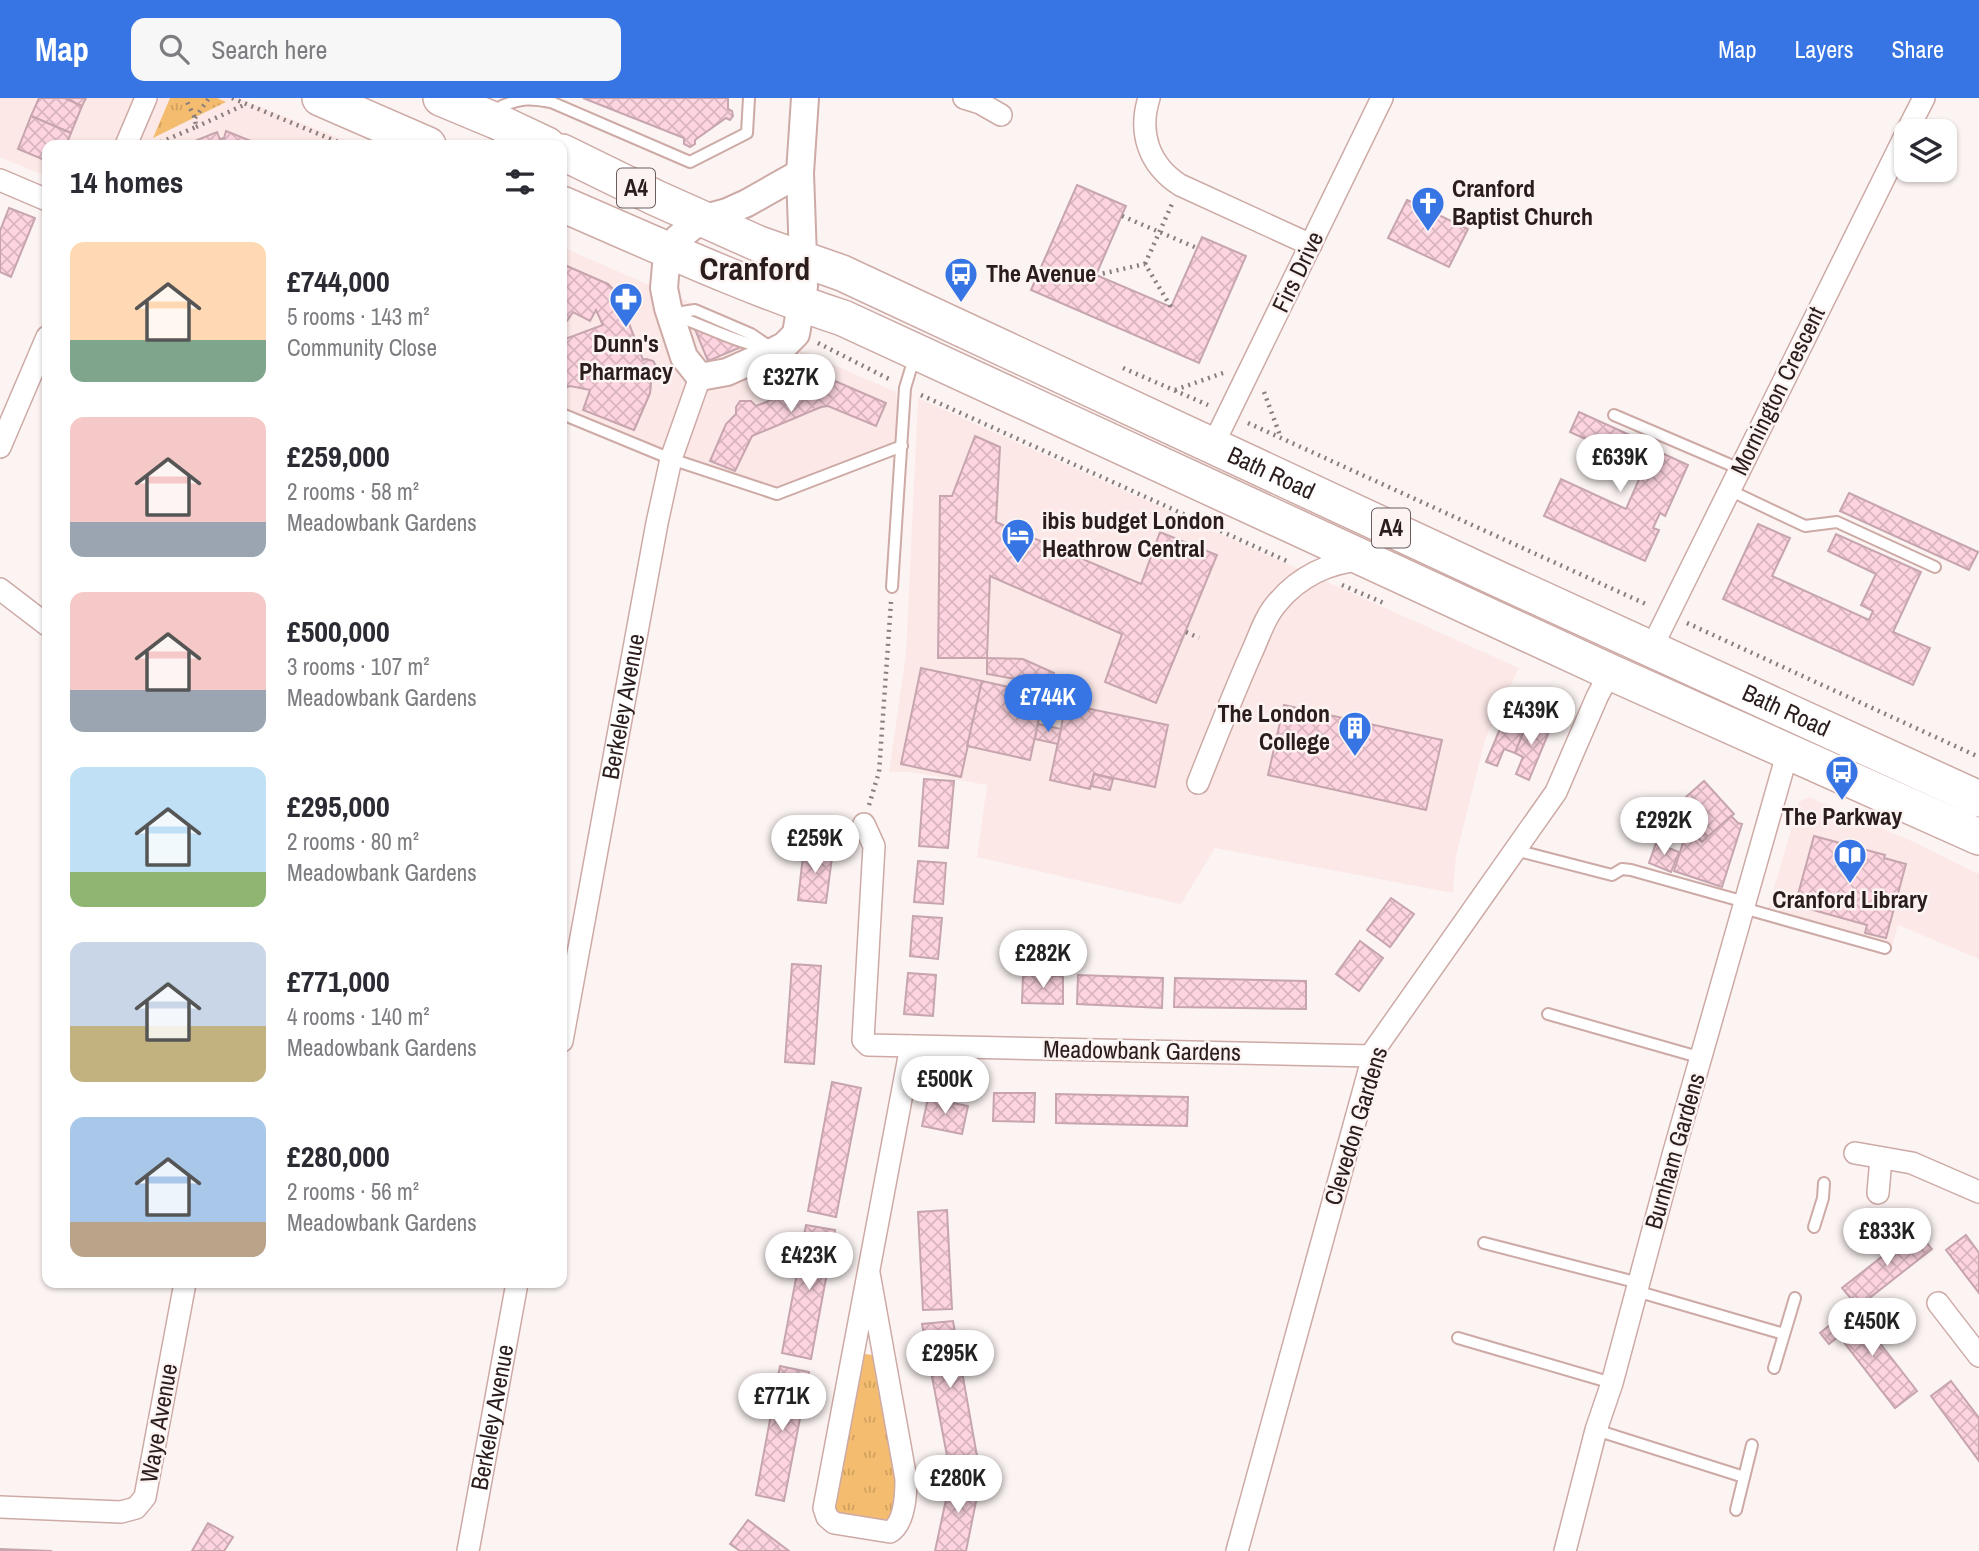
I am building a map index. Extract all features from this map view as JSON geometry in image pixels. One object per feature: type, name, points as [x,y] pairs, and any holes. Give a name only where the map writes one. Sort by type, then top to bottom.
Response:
[{"type":"highway","points":[[320,98],[417,140]]},
{"type":"highway","points":[[441,98],[536,140]]},
{"type":"highway","name":"Bath Road","points":[[567,154],[758,244],[842,273],[1979,799]]},
{"type":"highway","name":"Bath Road","points":[[567,206],[670,251],[844,318],[1610,672],[1979,837]]},
{"type":"street","points":[[128,140],[146,98]]},
{"type":"street","points":[[800,173],[747,203],[702,219],[678,238],[670,251],[664,288],[669,311],[684,357],[700,377],[727,372],[776,350],[796,334],[804,286],[800,173],[805,98]]},
{"type":"street","points":[[964,98],[980,103],[1001,115]]},
{"type":"street","points":[[1149,98],[1144,126],[1150,154],[1165,175],[1180,186],[1311,245]]},
{"type":"street","name":"Firs Drive","points":[[1213,444],[1382,98]]},
{"type":"street","name":"Mornington Crescent","points":[[1913,119],[1924,98]]},
{"type":"street","name":"Mornington Crescent","points":[[1651,649],[1894,157]]},
{"type":"street","points":[[0,180],[42,198]]},
{"type":"street","points":[[0,447],[42,349]]},
{"type":"street","name":"Berkeley Avenue","points":[[567,1014],[657,523],[671,459],[700,377]]},
{"type":"street","points":[[1304,576],[1315,536]]},
{"type":"street","points":[[1198,783],[1234,693],[1267,618],[1277,602],[1304,576],[1329,565],[1367,560]]},
{"type":"street","points":[[0,589],[42,621]]},
{"type":"street","name":"Clevedon Gardens","points":[[1237,1551],[1375,1049],[1556,792],[1610,672]]},
{"type":"street","name":"Burnham Gardens","points":[[1565,1551],[1596,1430],[1612,1383],[1788,751]]},
{"type":"street","name":"Meadowbank Gardens","points":[[864,824],[874,846],[863,1040],[868,1045],[1373,1056]]},
{"type":"street","points":[[869,1273],[906,1479],[900,1523],[890,1531],[834,1523],[827,1517],[824,1508],[911,1046]]},
{"type":"street","points":[[1855,1153],[1912,1163],[1979,1192]]},
{"type":"street","points":[[1878,1193],[1881,1158]]},
{"type":"street","name":"Waye Avenue","points":[[0,1507],[121,1512],[136,1508],[145,1497],[184,1288]]},
{"type":"street","name":"Berkeley Avenue","points":[[468,1551],[516,1288]]},
{"type":"street","points":[[1938,1303],[1979,1356]]},
{"type":"lane","points":[[496,121],[502,106],[519,99],[551,102],[690,162],[747,133],[749,98]]},
{"type":"lane","points":[[669,311],[748,345],[776,350]]},
{"type":"lane","points":[[892,587],[905,388],[916,352]]},
{"type":"lane","points":[[1614,415],[1740,469]]},
{"type":"lane","points":[[567,416],[671,459],[777,495],[902,446]]},
{"type":"lane","points":[[1729,490],[1805,526],[1837,522],[1935,567]]},
{"type":"lane","points":[[1515,850],[1612,875],[1622,869],[1631,870],[1885,948]]},
{"type":"lane","points":[[1548,1014],[1702,1058]]},
{"type":"lane","points":[[1814,1227],[1823,1198],[1824,1183]]},
{"type":"lane","points":[[1484,1243],[1637,1287],[1784,1334]]},
{"type":"lane","points":[[1774,1368],[1796,1298]]},
{"type":"lane","points":[[1458,1338],[1612,1383]]},
{"type":"lane","points":[[1596,1430],[1744,1477]]},
{"type":"lane","points":[[1736,1510],[1752,1445]]},
{"type":"path","points":[[185,98],[195,118],[196,127]]},
{"type":"path","points":[[195,118],[209,98]]},
{"type":"path","points":[[232,98],[333,140]]},
{"type":"path","points":[[166,140],[247,104]]},
{"type":"path","points":[[1145,264],[1180,186]]},
{"type":"path","points":[[1122,216],[1197,248]]},
{"type":"path","points":[[1096,275],[1145,264]]},
{"type":"path","points":[[1145,264],[1171,307]]},
{"type":"path","points":[[816,343],[894,382]]},
{"type":"path","points":[[1174,390],[1253,361],[1281,438]]},
{"type":"path","name":"Bath Road","points":[[1112,364],[1227,413],[1979,757]]},
{"type":"path","points":[[918,393],[1304,576],[1386,604]]},
{"type":"path","points":[[864,824],[879,772],[892,587]]},
{"type":"path","points":[[1186,632],[1199,638]]},
{"type":"shaded area","points":[[0,98],[237,98],[345,140],[42,140],[42,175],[0,157]]},
{"type":"shaded area","points":[[567,249],[896,392],[902,446],[777,494],[567,416]]},
{"type":"shaded area","points":[[918,398],[1519,668],[1485,740],[1456,856],[1453,893],[1215,848],[1181,904],[977,857],[987,785],[909,772],[889,772],[906,653]]},
{"type":"shaded area","points":[[1809,797],[1916,843],[1979,874],[1979,959],[1898,925],[1892,946],[1767,912],[1799,802]]},
{"type":"green space","points":[[170,98],[217,98],[226,102],[153,138]]},
{"type":"green space","points":[[865,1354],[875,1357],[896,1479],[890,1517],[883,1521],[836,1513],[834,1507],[861,1358]]},
{"type":"building","points":[[39,98],[65,98],[82,106],[71,133],[31,116]]},
{"type":"building","points":[[65,98],[86,98],[82,106]]},
{"type":"building","points":[[583,98],[728,98],[728,109],[733,116],[695,140],[695,144],[690,147],[684,144],[684,138]]},
{"type":"building","points":[[31,116],[71,133],[68,140],[42,140],[42,159],[18,149]]},
{"type":"building","points":[[226,131],[248,140],[220,140]]},
{"type":"building","points":[[217,132],[220,140],[197,140]]},
{"type":"building","points":[[1077,185],[1126,206],[1096,275],[1171,307],[1202,237],[1246,256],[1199,363],[1031,290]]},
{"type":"building","name":"Cranford Baptist Church","points":[[1407,200],[1468,229],[1449,267],[1388,238]]},
{"type":"building","points":[[9,208],[35,218],[11,277],[0,272],[0,231]]},
{"type":"building","points":[[567,266],[608,284],[619,295],[626,295],[631,300],[632,307],[626,316],[643,360],[653,361],[657,368],[656,375],[651,380],[650,393],[634,430],[609,420],[622,390],[622,375],[594,306],[567,294]]},
{"type":"building","points":[[567,266],[608,284],[619,295],[626,295],[631,300],[632,307],[626,316],[643,360],[653,361],[657,368],[656,375],[651,380],[650,393],[634,430],[583,410],[590,390],[567,387],[567,338],[603,325],[596,310],[590,321],[573,312],[567,321]]},
{"type":"building","points":[[694,327],[741,347],[708,361]]},
{"type":"building","points":[[808,374],[815,375],[820,380],[835,381],[886,403],[876,426],[828,406],[821,407],[752,436],[735,471],[710,461],[726,424],[736,414],[740,401],[751,401],[756,406],[800,388],[802,378]]},
{"type":"building","points":[[1579,412],[1688,465],[1665,516],[1660,513],[1653,528],[1659,530],[1645,561],[1544,516],[1561,479],[1626,509],[1645,466],[1570,432]]},
{"type":"building","name":"ibis budget London Heathrow Central","points":[[975,436],[1000,447],[996,522],[1141,584],[1160,532],[1217,555],[1156,703],[1105,682],[1122,634],[990,576],[987,658],[938,658],[940,496],[952,496]]},
{"type":"building","points":[[1849,493],[1978,552],[1969,570],[1840,511]]},
{"type":"building","points":[[1758,524],[1790,538],[1772,576],[1869,620],[1873,611],[1861,605],[1876,574],[1828,551],[1836,534],[1921,572],[1893,632],[1930,648],[1913,685],[1723,599]]},
{"type":"building","points":[[987,658],[1023,659],[1054,673],[1054,686],[987,674]]},
{"type":"building","points":[[921,668],[982,681],[961,777],[901,764]]},
{"type":"building","points":[[982,681],[1044,695],[1030,760],[967,746]]},
{"type":"building","points":[[1066,704],[1168,725],[1155,787],[1094,774],[1090,789],[1050,780]]},
{"type":"building","name":"The London College","points":[[1284,705],[1442,740],[1426,810],[1268,775]]},
{"type":"building","points":[[1508,710],[1529,718],[1515,753],[1504,749],[1497,766],[1486,762]]},
{"type":"building","points":[[1529,718],[1551,727],[1529,780],[1516,774],[1523,757],[1515,753]]},
{"type":"building","points":[[1038,724],[1061,729],[1058,744],[1035,739]]},
{"type":"building","points":[[1094,774],[1113,779],[1110,790],[1091,786]]},
{"type":"building","points":[[924,779],[954,781],[948,848],[919,846]]},
{"type":"building","points":[[1704,781],[1734,814],[1708,837],[1678,804]]},
{"type":"building","points":[[1678,804],[1708,837],[1702,842],[1669,812]]},
{"type":"building","points":[[1731,816],[1742,824],[1722,887],[1674,871],[1688,827],[1702,842]]},
{"type":"building","name":"Cranford Library","points":[[1814,836],[1885,855],[1884,858],[1906,864],[1886,938],[1865,933],[1867,925],[1795,905]]},
{"type":"building","points":[[1656,843],[1679,852],[1671,872],[1649,863]]},
{"type":"building","points":[[804,847],[833,850],[826,903],[798,900]]},
{"type":"building","points":[[918,861],[946,863],[943,904],[914,902]]},
{"type":"building","points":[[1391,898],[1414,914],[1390,947],[1367,930]]},
{"type":"building","points":[[913,916],[942,918],[938,959],[910,956]]},
{"type":"building","points":[[1360,941],[1383,958],[1359,991],[1336,974]]},
{"type":"building","points":[[792,964],[821,966],[814,1064],[785,1062]]},
{"type":"building","points":[[908,973],[936,975],[933,1016],[904,1014]]},
{"type":"building","points":[[1023,975],[1063,976],[1063,1004],[1022,1003]]},
{"type":"building","points":[[1078,975],[1163,978],[1162,1008],[1077,1004]]},
{"type":"building","points":[[1175,978],[1306,981],[1306,1009],[1174,1007]]},
{"type":"building","points":[[832,1082],[861,1088],[836,1217],[808,1211]]},
{"type":"building","points":[[994,1093],[1035,1093],[1034,1122],[993,1121]]},
{"type":"building","points":[[1056,1094],[1188,1097],[1187,1126],[1056,1123]]},
{"type":"building","points":[[928,1098],[968,1106],[962,1134],[922,1126]]},
{"type":"building","points":[[947,1210],[952,1309],[923,1310],[918,1212]]},
{"type":"building","points":[[806,1225],[835,1230],[811,1359],[782,1353]]},
{"type":"building","points":[[1916,1230],[1932,1249],[1858,1307],[1842,1288]]},
{"type":"building","points":[[1966,1235],[1979,1253],[1979,1293],[1946,1250]]},
{"type":"building","points":[[1845,1313],[1851,1321],[1858,1315],[1917,1391],[1895,1408],[1839,1336],[1829,1344],[1820,1333]]},
{"type":"building","points":[[953,1321],[977,1456],[948,1461],[922,1324]]},
{"type":"building","points":[[780,1366],[809,1372],[784,1501],[756,1495]]},
{"type":"building","points":[[1951,1381],[1979,1418],[1979,1461],[1931,1396]]},
{"type":"building","points":[[951,1476],[980,1482],[966,1551],[935,1551]]},
{"type":"building","points":[[748,1520],[789,1551],[740,1551],[730,1544]]},
{"type":"building","points":[[208,1523],[233,1537],[224,1551],[192,1551]]},
{"type":"building","points":[[0,1549],[52,1551],[0,1551]]},
{"type":"place","name":"Cranford Baptist Church","points":[[1428,233]]},
{"type":"place","name":"The Avenue","points":[[961,304]]},
{"type":"place","name":"Dunn's Pharmacy","points":[[626,329]]},
{"type":"place","name":"ibis budget London Heathrow Central","points":[[1018,565]]},
{"type":"place","name":"The London College","points":[[1355,758]]},
{"type":"place","name":"The Parkway","points":[[1842,802]]},
{"type":"place","name":"Cranford Library","points":[[1850,885]]},
{"type":"district","name":"Cranford","points":[[755,269]]}]
